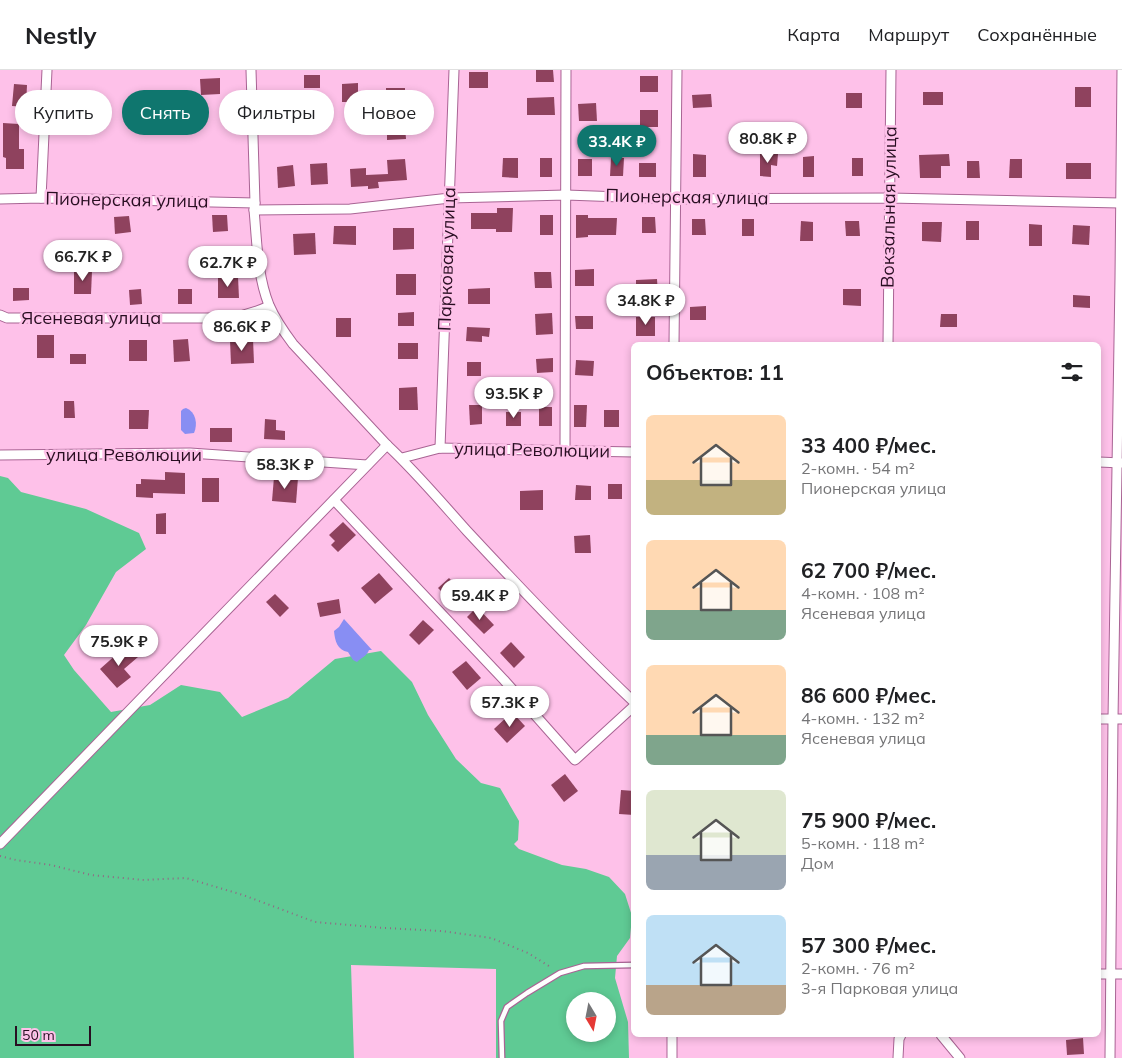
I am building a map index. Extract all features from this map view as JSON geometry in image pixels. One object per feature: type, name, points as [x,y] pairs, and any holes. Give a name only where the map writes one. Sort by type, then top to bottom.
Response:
[{"type":"street","points":[[41,198],[47,70]]},
{"type":"street","points":[[251,70],[254,206],[261,276],[269,306],[285,334],[387,445],[402,458],[467,531],[558,627],[631,699]]},
{"type":"street","name":"Парковая улица","points":[[440,448],[454,70]]},
{"type":"street","points":[[565,450],[566,70]]},
{"type":"street","points":[[674,342],[677,70]]},
{"type":"street","name":"Вокзальная улица","points":[[888,342],[891,70]]},
{"type":"street","points":[[1110,1058],[1118,719],[1122,70]]},
{"type":"street","name":"Пионерская улица","points":[[0,199],[41,198],[350,209],[450,198],[566,195],[676,199],[889,198],[1120,203]]},
{"type":"street","name":"Ясеневая улица","points":[[0,315],[7,318],[228,318],[244,316],[269,306]]},
{"type":"street","points":[[0,844],[387,445]]},
{"type":"street","name":"улица Революции","points":[[402,458],[440,448],[631,452]]},
{"type":"street","name":"улица Революции","points":[[0,455],[190,453],[367,465]]},
{"type":"street","points":[[1101,462],[1120,463]]},
{"type":"street","points":[[334,500],[504,680],[575,760],[631,709]]},
{"type":"street","points":[[1101,719],[1118,719]]},
{"type":"street","points":[[1101,974],[1122,974]]},
{"type":"street","points":[[672,1037],[672,1058]]},
{"type":"street","points":[[898,1058],[900,1037]]},
{"type":"street","points":[[943,1037],[960,1058]]},
{"type":"lane","points":[[502,1058],[501,1022],[507,1007],[560,973],[584,966],[631,965]]},
{"type":"path","points":[[0,856],[51,865],[91,875],[144,880],[186,878],[243,895],[315,922],[442,931],[491,938],[528,953],[560,973]]},
{"type":"green space","points":[[0,476],[8,478],[21,492],[86,509],[139,533],[146,549],[116,572],[86,625],[64,655],[74,670],[111,712],[150,705],[181,685],[220,692],[242,717],[288,698],[335,659],[381,651],[412,682],[428,715],[456,759],[481,783],[500,788],[519,821],[518,840],[514,844],[519,849],[562,865],[586,869],[609,877],[625,894],[631,913],[630,938],[617,956],[615,978],[628,1022],[629,1058],[496,1058],[496,969],[351,965],[354,1058],[0,1058]]},
{"type":"water","points":[[186,408],[194,415],[196,426],[194,433],[185,434],[181,430],[181,411]]},
{"type":"water","points":[[344,619],[372,650],[369,650],[357,662],[353,660],[348,652],[341,649],[336,642],[334,631]]},
{"type":"building","points":[[536,70],[553,70],[554,82],[536,82]]},
{"type":"building","points":[[469,72],[488,72],[488,88],[469,88]]},
{"type":"building","points":[[304,75],[320,75],[320,88],[304,88]]},
{"type":"building","points":[[640,76],[658,76],[658,92],[640,92]]},
{"type":"building","points":[[220,78],[219,94],[209,95],[209,90],[201,90],[200,79]]},
{"type":"building","points":[[358,83],[358,90],[344,90],[344,102],[342,102],[342,84]]},
{"type":"building","points":[[14,84],[27,85],[27,90],[15,90],[15,106],[12,106]]},
{"type":"building","points":[[1075,87],[1091,87],[1091,107],[1075,107]]},
{"type":"building","points":[[386,88],[405,88],[405,90],[386,90]]},
{"type":"building","points":[[923,92],[943,92],[943,105],[923,105]]},
{"type":"building","points":[[846,93],[862,93],[862,108],[846,108]]},
{"type":"building","points":[[711,94],[712,107],[693,108],[692,95]]},
{"type":"building","points":[[554,97],[555,115],[527,115],[527,98]]},
{"type":"building","points":[[596,103],[597,121],[579,121],[578,104]]},
{"type":"building","points":[[640,110],[658,110],[658,127],[640,127]]},
{"type":"building","points":[[3,123],[15,124],[15,135],[19,135],[19,149],[24,149],[24,169],[6,169],[6,158],[3,157]]},
{"type":"building","points":[[387,135],[406,135],[406,139],[387,140]]},
{"type":"building","points":[[693,154],[706,155],[706,177],[693,177]]},
{"type":"building","points":[[760,154],[778,154],[777,166],[771,165],[771,177],[760,176]]},
{"type":"building","points":[[949,154],[950,166],[941,166],[941,178],[920,178],[919,155]]},
{"type":"building","points":[[814,156],[814,177],[803,177],[803,157]]},
{"type":"building","points":[[503,158],[518,158],[518,178],[502,177]]},
{"type":"building","points":[[540,158],[552,158],[552,177],[540,177]]},
{"type":"building","points":[[611,158],[624,158],[623,176],[610,176]]},
{"type":"building","points":[[852,158],[863,158],[863,176],[852,176]]},
{"type":"building","points":[[405,159],[407,180],[378,182],[379,188],[368,189],[368,186],[351,187],[350,169],[366,168],[366,175],[388,174],[387,160]]},
{"type":"building","points":[[578,159],[592,159],[592,176],[578,176]]},
{"type":"building","points":[[1010,159],[1022,159],[1022,178],[1009,178]]},
{"type":"building","points":[[967,161],[979,161],[980,178],[967,178]]},
{"type":"building","points":[[327,163],[328,184],[311,185],[310,164]]},
{"type":"building","points":[[639,163],[656,163],[656,177],[639,177]]},
{"type":"building","points":[[1066,163],[1091,163],[1091,179],[1066,179]]},
{"type":"building","points":[[293,165],[295,186],[278,188],[277,167]]},
{"type":"building","points":[[497,208],[513,208],[512,232],[496,232],[496,229],[471,229],[471,213],[497,213]]},
{"type":"building","points":[[212,215],[227,215],[228,231],[213,232]]},
{"type":"building","points":[[540,215],[553,215],[553,235],[540,235]]},
{"type":"building","points":[[576,215],[588,215],[588,218],[617,218],[616,235],[588,235],[588,237],[576,238]]},
{"type":"building","points":[[129,216],[131,232],[115,234],[114,217]]},
{"type":"building","points":[[642,217],[655,217],[656,233],[642,233]]},
{"type":"building","points":[[692,219],[705,219],[706,235],[692,235]]},
{"type":"building","points":[[742,219],[754,219],[754,236],[742,236]]},
{"type":"building","points":[[801,221],[813,222],[813,241],[800,241]]},
{"type":"building","points":[[845,221],[859,221],[860,236],[846,236]]},
{"type":"building","points":[[966,221],[979,221],[979,240],[966,240]]},
{"type":"building","points":[[922,222],[942,222],[941,242],[922,241]]},
{"type":"building","points":[[1029,224],[1042,225],[1042,246],[1029,246]]},
{"type":"building","points":[[1073,225],[1090,226],[1089,245],[1072,244]]},
{"type":"building","points":[[334,226],[356,226],[356,245],[333,244]]},
{"type":"building","points":[[393,228],[414,228],[414,249],[393,250]]},
{"type":"building","points":[[315,233],[316,254],[294,255],[293,234]]},
{"type":"building","points":[[594,269],[594,286],[575,286],[575,270]]},
{"type":"building","points":[[74,271],[92,271],[91,294],[74,294]]},
{"type":"building","points":[[534,272],[551,272],[552,288],[535,288]]},
{"type":"building","points":[[396,274],[416,274],[416,295],[396,295]]},
{"type":"building","points":[[238,277],[239,298],[218,298],[218,278]]},
{"type":"building","points":[[657,279],[658,296],[636,297],[636,280]]},
{"type":"building","points":[[13,288],[29,288],[29,300],[13,301]]},
{"type":"building","points":[[490,288],[490,304],[468,304],[468,289]]},
{"type":"building","points":[[141,289],[142,304],[130,305],[129,290]]},
{"type":"building","points":[[178,289],[192,289],[192,304],[178,304]]},
{"type":"building","points":[[843,289],[861,289],[861,306],[843,305]]},
{"type":"building","points":[[1073,295],[1090,296],[1090,308],[1073,307]]},
{"type":"building","points":[[706,306],[706,320],[690,320],[690,307]]},
{"type":"building","points":[[414,312],[414,326],[398,326],[398,313]]},
{"type":"building","points":[[552,313],[553,334],[536,335],[535,314]]},
{"type":"building","points":[[941,314],[957,314],[957,327],[940,327]]},
{"type":"building","points":[[575,316],[593,316],[593,329],[576,329]]},
{"type":"building","points":[[636,317],[655,317],[655,336],[636,336]]},
{"type":"building","points":[[336,318],[351,318],[351,337],[336,337]]},
{"type":"building","points":[[467,327],[490,328],[489,337],[482,336],[482,342],[466,341]]},
{"type":"building","points":[[37,335],[54,335],[54,358],[37,358]]},
{"type":"building","points":[[188,339],[190,361],[174,362],[173,340]]},
{"type":"building","points":[[253,339],[254,363],[231,364],[230,340]]},
{"type":"building","points":[[129,340],[147,340],[147,361],[129,361]]},
{"type":"building","points":[[398,343],[418,343],[418,359],[398,359]]},
{"type":"building","points":[[70,354],[86,354],[86,364],[70,364]]},
{"type":"building","points":[[553,358],[553,372],[537,373],[536,359]]},
{"type":"building","points":[[576,360],[594,361],[593,376],[575,375]]},
{"type":"building","points":[[467,362],[481,362],[481,376],[467,376]]},
{"type":"building","points":[[417,387],[418,410],[399,410],[399,388]]},
{"type":"building","points":[[64,401],[74,401],[75,418],[64,418]]},
{"type":"building","points":[[469,405],[482,405],[482,424],[470,425]]},
{"type":"building","points":[[574,405],[587,405],[586,427],[574,427]]},
{"type":"building","points":[[539,407],[552,407],[552,426],[539,426]]},
{"type":"building","points":[[129,410],[149,410],[148,429],[129,429]]},
{"type":"building","points":[[604,410],[619,410],[619,427],[604,427]]},
{"type":"building","points":[[506,412],[521,412],[521,426],[506,426]]},
{"type":"building","points":[[265,419],[276,420],[276,430],[285,431],[285,440],[264,439]]},
{"type":"building","points":[[210,428],[232,428],[232,442],[210,442]]},
{"type":"building","points":[[165,472],[185,473],[185,494],[153,493],[153,498],[136,497],[136,484],[141,484],[141,479],[165,480]]},
{"type":"building","points":[[274,477],[298,478],[296,503],[272,501]]},
{"type":"building","points":[[202,478],[219,478],[219,502],[202,502]]},
{"type":"building","points":[[608,484],[622,484],[622,499],[608,499]]},
{"type":"building","points":[[576,485],[591,486],[591,500],[575,500]]},
{"type":"building","points":[[543,490],[543,510],[520,510],[520,491]]},
{"type":"building","points":[[166,513],[166,534],[156,534],[156,514]]},
{"type":"building","points":[[343,522],[356,535],[338,552],[331,545],[335,541],[329,535]]},
{"type":"building","points":[[590,535],[591,553],[575,553],[574,536]]},
{"type":"building","points":[[379,573],[393,589],[375,604],[361,588]]},
{"type":"building","points":[[449,578],[463,593],[453,603],[438,588]]},
{"type":"building","points":[[275,594],[289,608],[280,617],[266,602]]},
{"type":"building","points":[[339,599],[341,613],[320,617],[317,603]]},
{"type":"building","points":[[477,607],[494,625],[484,634],[467,617]]},
{"type":"building","points":[[423,620],[434,630],[419,645],[409,635]]},
{"type":"building","points":[[511,642],[525,657],[514,668],[500,653]]},
{"type":"building","points":[[127,645],[138,657],[124,669],[131,677],[117,688],[100,669]]},
{"type":"building","points":[[466,661],[481,678],[467,690],[452,672]]},
{"type":"building","points":[[512,712],[525,726],[507,743],[494,729]]},
{"type":"building","points":[[565,774],[578,791],[564,802],[551,785]]},
{"type":"building","points":[[621,790],[631,791],[631,815],[619,814]]},
{"type":"building","points":[[1083,1038],[1084,1054],[1067,1055],[1066,1040]]}]
